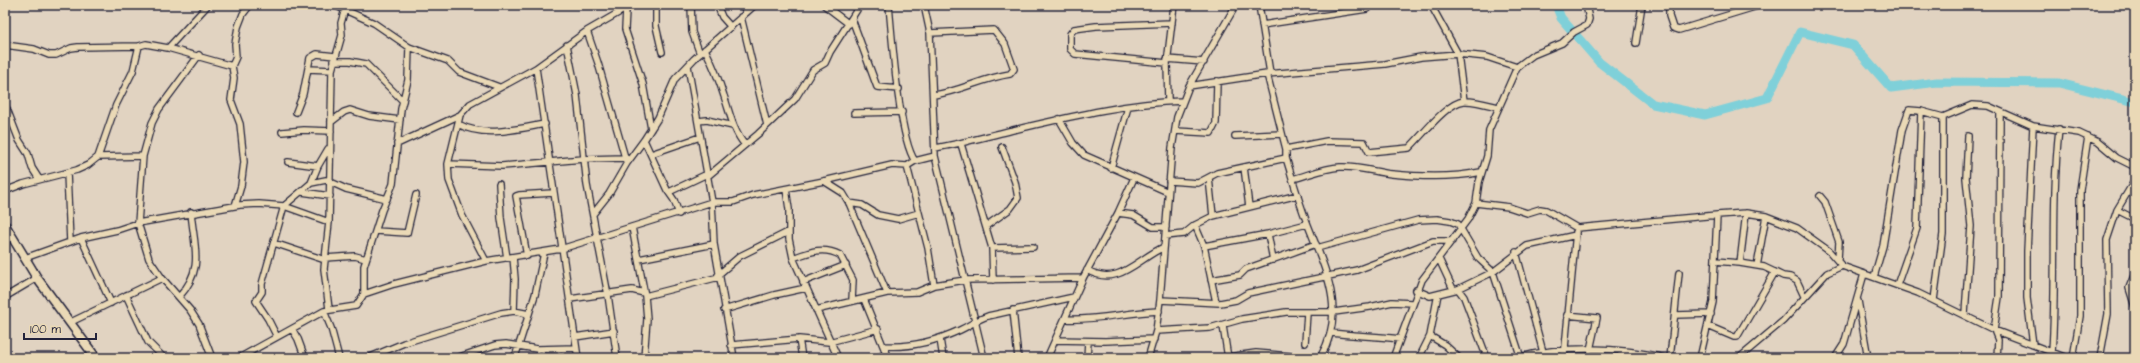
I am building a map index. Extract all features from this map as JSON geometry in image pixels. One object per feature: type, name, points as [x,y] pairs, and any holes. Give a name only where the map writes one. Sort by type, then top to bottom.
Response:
[{"type":"street","points":[[168,48],[208,5]]},
{"type":"street","points":[[235,206],[241,186],[244,162],[240,124],[231,100],[234,78],[232,66],[236,56],[235,44],[238,28],[243,14],[250,5]]},
{"type":"street","points":[[334,5],[374,23],[409,47],[443,58],[459,72],[499,87]]},
{"type":"street","points":[[397,144],[460,115],[470,104],[536,68],[587,31],[626,10],[631,5]]},
{"type":"street","points":[[656,5],[656,26],[662,52]]},
{"type":"street","points":[[690,5],[692,32],[700,54]]},
{"type":"street","points":[[716,5],[722,17],[731,27]]},
{"type":"street","points":[[743,5],[767,125]]},
{"type":"street","points":[[593,214],[610,194],[626,161],[644,140],[651,129],[673,83],[705,49],[755,5]]},
{"type":"street","points":[[824,5],[850,22],[877,87],[899,89]]},
{"type":"street","points":[[669,192],[707,175],[746,145],[795,99],[813,70],[825,63],[830,52],[860,5]]},
{"type":"street","points":[[889,5],[902,112],[909,151],[915,160]]},
{"type":"street","points":[[924,5],[930,33],[934,95],[935,156],[984,358]]},
{"type":"street","points":[[1168,101],[1167,61],[1174,5]]},
{"type":"street","points":[[1148,358],[1156,332],[1159,311],[1168,192],[1175,131],[1182,101],[1189,86],[1236,5]]},
{"type":"street","points":[[1220,358],[1256,355],[1314,358],[1321,356],[1332,334],[1334,312],[1327,275],[1307,224],[1286,158],[1286,149],[1269,74],[1260,5]]},
{"type":"street","points":[[1262,25],[1368,9],[1372,5]]},
{"type":"street","points":[[1431,5],[1458,54],[1464,101]]},
{"type":"street","points":[[1393,358],[1416,290],[1424,276],[1439,259],[1461,229],[1476,203],[1481,172],[1487,156],[1490,130],[1498,107],[1517,67],[1533,55],[1562,43],[1574,32],[1587,25],[1589,19],[1586,5]]},
{"type":"street","points":[[1636,43],[1642,5]]},
{"type":"street","points":[[1669,5],[1671,23],[1676,30],[1760,5]]},
{"type":"street","points":[[339,358],[326,310],[325,259],[330,196],[333,184],[329,148],[331,132],[332,70],[334,58],[342,35],[341,24],[345,9]]},
{"type":"street","points":[[626,10],[625,29],[643,84],[651,129]]},
{"type":"street","points":[[1172,23],[1096,26],[1074,29],[1070,34],[1070,49],[1075,54],[1167,61],[1204,62]]},
{"type":"street","points":[[930,33],[994,30],[1005,44],[1014,69],[1010,74],[996,76],[958,91],[934,95]]},
{"type":"street","points":[[587,31],[626,161]]},
{"type":"street","points":[[5,46],[34,48],[56,55],[71,48],[78,47],[139,46],[146,44],[168,48],[232,66]]},
{"type":"street","points":[[567,45],[577,96],[583,158],[608,295],[617,358]]},
{"type":"street","points":[[5,191],[39,179],[67,173],[85,167],[98,156],[116,104],[133,71],[139,46]]},
{"type":"street","points":[[239,358],[326,310],[356,306],[364,294],[363,274],[366,259],[392,184],[400,120],[408,80],[409,47]]},
{"type":"street","points":[[705,49],[716,74],[733,126],[739,138],[746,145]]},
{"type":"street","points":[[296,112],[310,58],[314,54],[366,64],[403,101]]},
{"type":"street","points":[[1189,86],[1269,74],[1385,64],[1421,57],[1458,54],[1487,57],[1517,67]]},
{"type":"street","points":[[199,56],[159,109],[148,134],[143,156],[138,222],[149,259],[162,278],[179,297],[199,324],[212,358]]},
{"type":"street","points":[[688,66],[712,202],[714,244],[724,310],[734,358]]},
{"type":"street","points":[[536,68],[545,124],[561,249],[578,358]]},
{"type":"street","points":[[308,69],[332,70]]},
{"type":"street","points":[[1175,131],[1211,133],[1216,123],[1217,81]]},
{"type":"street","points":[[935,148],[961,144],[1059,119],[1168,101],[1182,101]]},
{"type":"street","points":[[1286,149],[1315,145],[1327,141],[1364,142],[1369,152],[1409,148],[1431,124],[1451,108],[1464,101],[1498,107]]},
{"type":"street","points":[[1874,277],[1882,246],[1905,119],[1909,110],[1921,111],[1943,117],[1972,105],[1988,106],[2033,126],[2059,129],[2088,137],[2098,142],[2117,158],[2135,167]]},
{"type":"street","points":[[1111,168],[1128,107]]},
{"type":"street","points":[[7,109],[20,140],[28,154],[32,168],[39,179]]},
{"type":"street","points":[[331,122],[344,112],[350,110],[369,116],[400,120]]},
{"type":"street","points":[[1897,285],[1917,228],[1921,111]]},
{"type":"street","points":[[854,113],[902,112]]},
{"type":"street","points":[[1997,358],[1998,340],[1994,330],[1999,297],[2000,112]]},
{"type":"street","points":[[460,115],[448,164],[450,188],[486,261]]},
{"type":"street","points":[[1934,300],[1942,246],[1943,117]]},
{"type":"street","points":[[1059,119],[1073,143],[1084,155],[1168,192]]},
{"type":"street","points":[[698,120],[707,120],[733,126]]},
{"type":"street","points":[[458,124],[470,129],[483,131],[515,129],[545,124]]},
{"type":"street","points":[[2033,126],[2027,251],[2027,298],[2033,345]]},
{"type":"street","points":[[2052,352],[2054,311],[2053,197],[2059,129]]},
{"type":"street","points":[[282,132],[304,130],[331,132]]},
{"type":"street","points":[[1235,136],[1282,134]]},
{"type":"street","points":[[1965,314],[1970,226],[1966,178],[1968,136]]},
{"type":"street","points":[[650,154],[700,137]]},
{"type":"street","points":[[2073,358],[2080,316],[2080,190],[2088,137]]},
{"type":"street","points":[[644,140],[674,200],[679,214]]},
{"type":"street","points":[[961,144],[992,248],[993,280]]},
{"type":"street","points":[[986,226],[1010,209],[1018,198],[1015,182],[1002,146]]},
{"type":"street","points":[[277,337],[268,319],[256,301],[262,292],[262,284],[284,206],[311,183],[318,166],[329,148]]},
{"type":"street","points":[[98,156],[143,156]]},
{"type":"street","points":[[364,294],[394,284],[486,261],[527,256],[561,249],[679,214],[712,202],[733,202],[753,195],[824,181],[892,165],[907,166],[915,160],[935,156]]},
{"type":"street","points":[[448,164],[502,166],[583,158],[626,161]]},
{"type":"street","points":[[1170,181],[1192,184],[1209,178],[1217,173],[1286,158]]},
{"type":"street","points":[[288,162],[318,166]]},
{"type":"street","points":[[907,166],[919,213],[934,285]]},
{"type":"street","points":[[1244,167],[1249,207]]},
{"type":"street","points":[[1293,179],[1319,170],[1341,167],[1391,174],[1430,176],[1452,176],[1481,172]]},
{"type":"street","points":[[67,173],[70,242]]},
{"type":"street","points":[[1048,358],[1083,278],[1134,178]]},
{"type":"street","points":[[1209,178],[1213,216]]},
{"type":"street","points":[[311,183],[322,180],[387,199]]},
{"type":"street","points":[[2100,358],[2108,314],[2106,240],[2117,210],[2135,180]]},
{"type":"street","points":[[824,181],[843,193],[849,203],[887,293]]},
{"type":"street","points":[[499,184],[501,218],[516,279],[514,311]]},
{"type":"street","points":[[786,189],[789,209],[788,232],[793,258],[838,358]]},
{"type":"street","points":[[302,192],[330,196]]},
{"type":"street","points":[[527,256],[517,195],[553,193]]},
{"type":"street","points":[[376,231],[407,233],[416,195]]},
{"type":"street","points":[[1165,236],[1184,234],[1195,225],[1213,216],[1298,195]]},
{"type":"street","points":[[1820,196],[1825,202],[1839,242],[1838,259]]},
{"type":"street","points":[[849,203],[868,208],[878,215],[898,219],[919,213]]},
{"type":"street","points":[[1476,203],[1509,207],[1527,213],[1540,209],[1546,210],[1576,228],[1717,214],[1746,213],[1766,216],[1797,228],[1838,259],[1842,266],[1897,285],[1934,300],[1965,314],[1994,330],[2067,358]]},
{"type":"street","points":[[25,258],[81,238],[117,230],[138,222],[191,212],[235,206],[260,204],[284,206],[329,222]]},
{"type":"street","points":[[2117,210],[2135,219]]},
{"type":"street","points":[[179,297],[190,285],[195,267],[191,212]]},
{"type":"street","points":[[1118,212],[1133,215],[1153,227],[1166,227]]},
{"type":"street","points":[[1740,263],[1746,213]]},
{"type":"street","points":[[1700,358],[1712,314],[1717,214]]},
{"type":"street","points":[[1757,266],[1766,216]]},
{"type":"street","points":[[1211,280],[1240,275],[1246,269],[1316,246],[1418,220],[1437,219],[1450,221],[1458,224],[1478,258],[1493,272],[1520,358],[1543,352],[1565,349],[1590,350],[1621,355],[1665,358]]},
{"type":"street","points":[[1204,246],[1268,234],[1307,224]]},
{"type":"street","points":[[5,225],[37,278],[96,358]]},
{"type":"street","points":[[1195,225],[1204,246],[1216,302]]},
{"type":"street","points":[[632,227],[645,294],[647,319],[644,358]]},
{"type":"street","points":[[1564,358],[1576,228]]},
{"type":"street","points":[[570,299],[608,295],[632,290],[645,294],[719,276],[740,256],[788,232]]},
{"type":"street","points":[[1268,234],[1273,260]]},
{"type":"street","points":[[1416,290],[1430,296],[1455,289],[1493,272],[1516,252],[1535,244],[1576,235]]},
{"type":"street","points":[[81,238],[111,302]]},
{"type":"street","points":[[1160,300],[1216,302],[1236,300],[1248,293],[1327,275],[1357,270],[1433,241],[1452,241]]},
{"type":"street","points":[[274,243],[325,259],[355,256],[366,259]]},
{"type":"street","points":[[639,259],[714,244]]},
{"type":"street","points":[[992,248],[1033,247]]},
{"type":"street","points":[[1087,270],[1097,276],[1114,276],[1164,247]]},
{"type":"street","points":[[793,258],[816,250],[827,250],[840,255],[854,283],[852,300]]},
{"type":"street","points":[[1516,252],[1543,352]]},
{"type":"street","points":[[514,357],[535,295],[544,253]]},
{"type":"street","points":[[1439,259],[1455,289],[1464,297],[1487,358]]},
{"type":"street","points":[[1715,260],[1757,266],[1794,279],[1804,296]]},
{"type":"street","points":[[803,282],[846,265]]},
{"type":"street","points":[[1739,358],[1745,356],[1783,321],[1827,272],[1842,266]]},
{"type":"street","points":[[1670,358],[1679,272]]},
{"type":"street","points":[[1708,326],[1737,337],[1775,272]]},
{"type":"street","points":[[2135,273],[2129,288],[2135,307]]},
{"type":"street","points":[[1835,358],[1844,344],[1858,300],[1864,274]]},
{"type":"street","points":[[5,297],[37,278]]},
{"type":"street","points":[[70,322],[162,278]]},
{"type":"street","points":[[816,310],[852,300],[864,299],[887,293],[917,292],[934,285],[965,280],[1083,278]]},
{"type":"street","points":[[1464,297],[1467,284]]},
{"type":"street","points":[[724,310],[774,295],[806,288]]},
{"type":"street","points":[[1419,358],[1430,336],[1438,294]]},
{"type":"street","points":[[126,295],[148,342],[164,358]]},
{"type":"street","points":[[884,346],[915,344],[940,338],[966,327],[975,320],[1074,297]]},
{"type":"street","points":[[864,299],[878,329],[887,357],[874,358]]},
{"type":"street","points":[[1858,300],[1867,358]]},
{"type":"street","points":[[1156,332],[1223,326],[1242,319],[1270,314],[1292,312],[1334,312],[1392,302],[1412,303]]},
{"type":"street","points":[[1013,310],[1018,358]]},
{"type":"street","points":[[368,358],[404,343],[501,313],[514,311],[529,314]]},
{"type":"street","points":[[1065,319],[1085,320],[1137,312],[1159,311]]},
{"type":"street","points":[[1305,343],[1307,313]]},
{"type":"street","points":[[1567,314],[1598,318],[1590,350]]},
{"type":"street","points":[[1674,315],[1712,314]]},
{"type":"street","points":[[1223,326],[1228,357]]},
{"type":"street","points":[[292,328],[305,358]]},
{"type":"street","points":[[732,345],[799,339],[830,342],[878,329]]},
{"type":"street","points":[[574,337],[614,331]]},
{"type":"street","points":[[1332,334],[1358,336],[1370,335],[1400,339]]},
{"type":"street","points":[[1430,336],[1445,345],[1459,358]]},
{"type":"street","points":[[940,338],[943,358]]},
{"type":"street","points":[[799,339],[802,358]]},
{"type":"street","points":[[1055,340],[1088,341],[1154,339]]},
{"type":"street","points":[[1088,341],[1088,358]]},
{"type":"street","points":[[456,358],[465,357],[495,345],[506,344],[546,350],[576,348]]},
{"type":"waterway","points":[[1556,5],[1561,18],[1599,62],[1653,104],[1705,115],[1767,98],[1800,32],[1853,45],[1891,88],[1937,82],[2059,83],[2135,102]]}]
